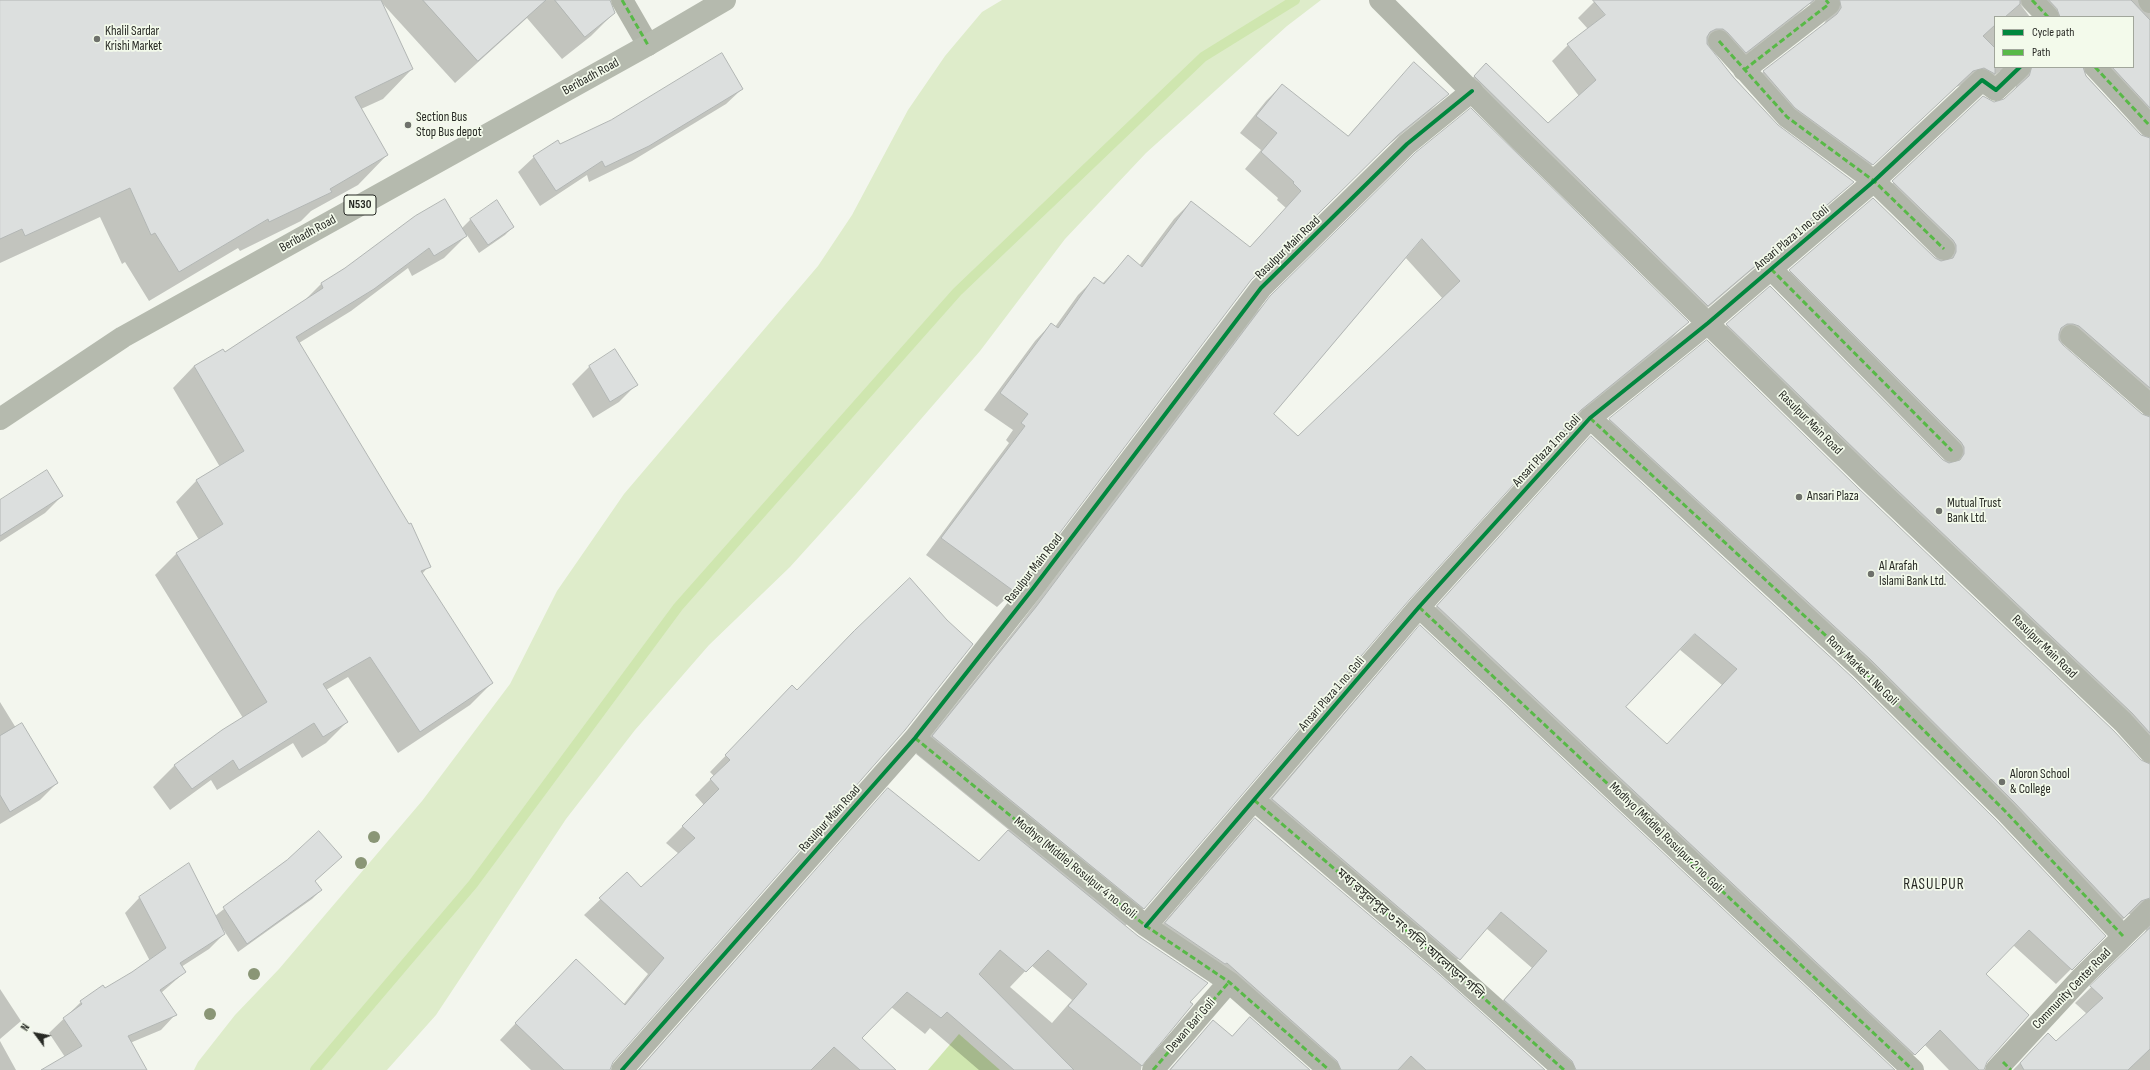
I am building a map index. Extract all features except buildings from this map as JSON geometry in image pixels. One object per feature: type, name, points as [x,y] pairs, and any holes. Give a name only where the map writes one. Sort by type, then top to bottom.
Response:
[{"type":"highway","name":"Beribadh Road","points":[[0,418],[123,337],[648,45],[725,0]]},
{"type":"street","points":[[622,0],[648,45]]},
{"type":"street","points":[[1744,70],[1829,4],[1826,0]]},
{"type":"street","points":[[2032,0],[2047,16]]},
{"type":"street","name":"Rasulpur Main Road","points":[[1387,7],[1519,139],[1867,480],[2123,722],[2150,752]]},
{"type":"street","points":[[1719,41],[1787,118],[1874,181],[1944,249]]},
{"type":"street","name":"Ansari Plaza 1 no. Goli","points":[[1146,926],[1419,607],[1590,418],[1708,323],[1874,181],[1982,80],[1996,90],[2019,68]]},
{"type":"street","points":[[2096,68],[2150,126]]},
{"type":"street","name":"Rasulpur Main Road","points":[[622,1070],[915,738],[1031,591],[1261,288],[1407,144],[1472,91]]},
{"type":"street","points":[[1771,269],[1952,451]]},
{"type":"street","points":[[2071,336],[2150,404]]},
{"type":"street","name":"Rony Market 1 No Goli","points":[[1590,418],[1862,669],[2005,811],[2123,936]]},
{"type":"street","name":"Modhyo (Middle) Rosulpur 2 no. Goli","points":[[1419,607],[1912,1070]]},
{"type":"street","name":"Modhyo (Middle) Rosulpur 4 no. Goli","points":[[915,738],[1146,926],[1229,982],[1329,1070]]},
{"type":"street","name":"মধ্য রসুলপুর ৩ নং গলি; আলোড়ন গলি","points":[[1254,800],[1448,966],[1564,1070]]},
{"type":"street","name":"Community Center Road","points":[[2003,1067],[2123,936],[2150,910]]},
{"type":"street","name":"Dewan Bari Goli","points":[[1153,1070],[1229,982]]},
{"type":"shaded area","points":[[1002,0],[1321,0],[1287,26],[1146,153],[1065,239],[980,351],[856,494],[790,567],[709,645],[635,730],[566,819],[436,1015],[387,1070],[194,1070],[198,1062],[235,1015],[279,969],[422,801],[510,684],[557,591],[624,494],[818,266],[852,215],[908,110],[945,56],[982,12]]},
{"type":"shaded area","points":[[959,1034],[1000,1070],[928,1070]]},
{"type":"waterway","points":[[315,1070],[473,884],[678,607],[957,292],[1203,57],[1295,0]]},
{"type":"marked path","points":[[622,0],[648,45]]},
{"type":"marked path","points":[[1744,70],[1829,4],[1826,0]]},
{"type":"marked path","points":[[2032,0],[2047,16]]},
{"type":"marked path","points":[[1719,41],[1787,117],[1874,181],[1944,249]]},
{"type":"marked path","points":[[2096,68],[2150,126]]},
{"type":"marked path","points":[[1771,269],[1952,451]]},
{"type":"marked path","points":[[1590,418],[1862,669],[2005,811],[2123,936]]},
{"type":"marked path","points":[[1419,607],[1913,1070]]},
{"type":"marked path","points":[[915,738],[1146,926],[1229,982],[1329,1070]]},
{"type":"marked path","points":[[1254,800],[1448,966],[1564,1070]]},
{"type":"marked path","points":[[1153,1070],[1229,982]]},
{"type":"marked path","points":[[2003,1062],[2011,1070]]},
{"type":"cycle path","points":[[1146,926],[1419,607],[1590,418],[1708,323],[1874,181],[1982,80],[1996,90],[2019,68]]},
{"type":"cycle path","points":[[622,1070],[915,738],[1031,591],[1261,288],[1407,144],[1472,91]]},
{"type":"place","name":"Khalil Sardar Krishi Market","points":[[97,39]]},
{"type":"place","name":"Section Bus Stop Bus depot","points":[[408,125]]},
{"type":"place","name":"Ansari Plaza","points":[[1799,497]]},
{"type":"place","name":"Mutual Trust Bank Ltd.","points":[[1939,511]]},
{"type":"place","name":"Al Arafah Islami Bank Ltd.","points":[[1871,574]]},
{"type":"place","name":"Aloron School & College","points":[[2002,782]]},
{"type":"district","name":"RASULPUR","points":[[1934,885]]}]
